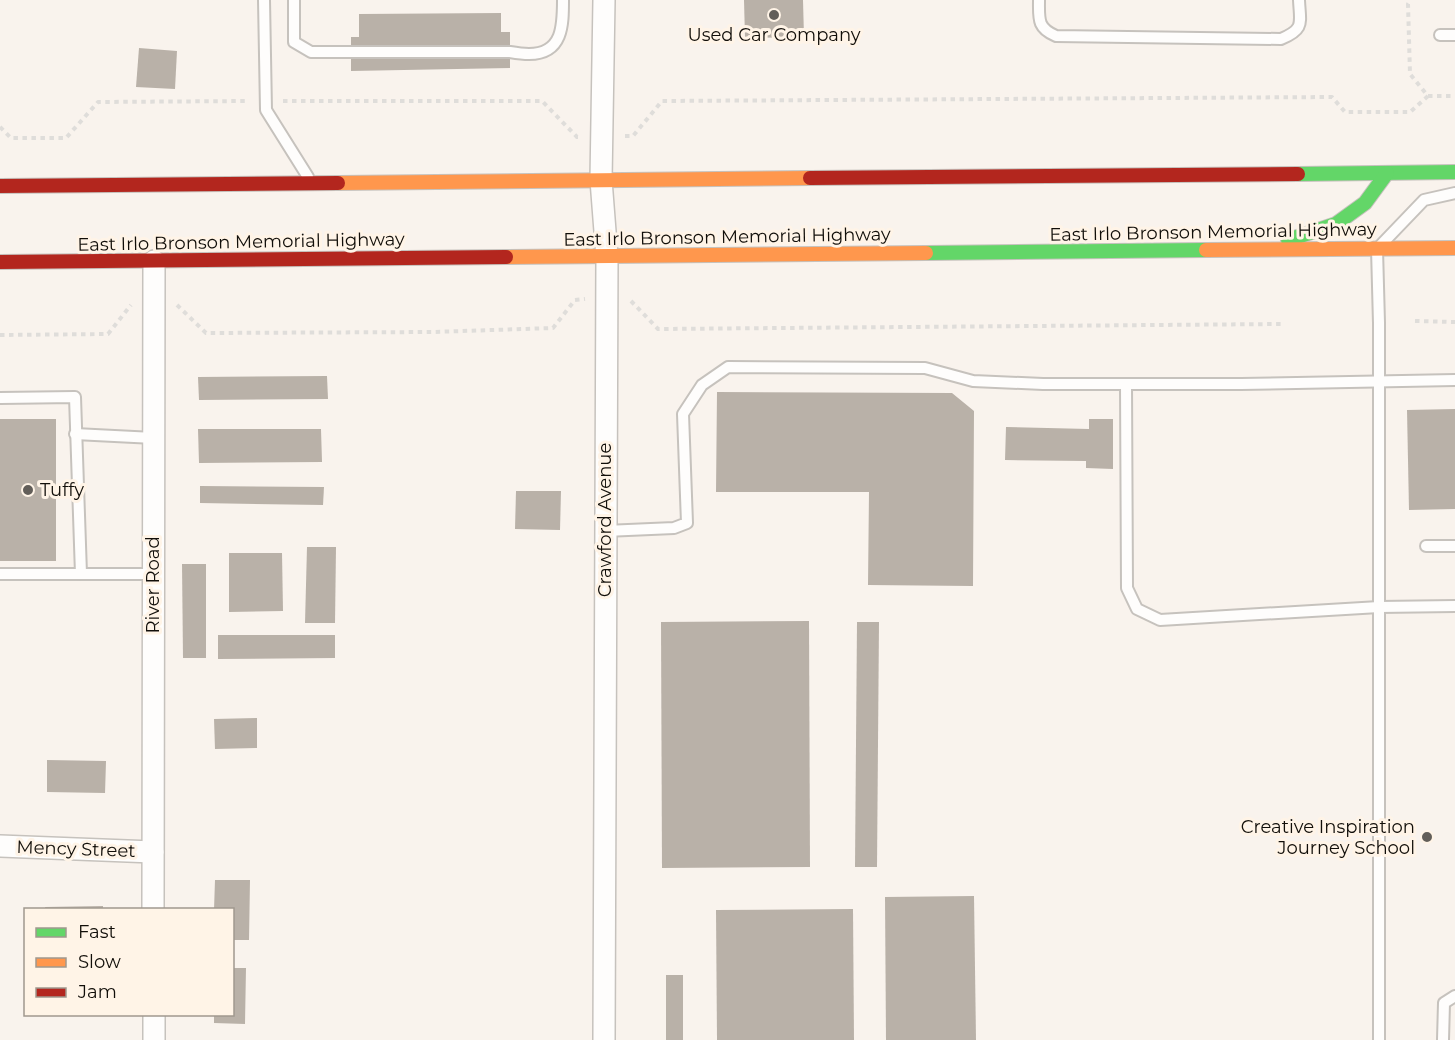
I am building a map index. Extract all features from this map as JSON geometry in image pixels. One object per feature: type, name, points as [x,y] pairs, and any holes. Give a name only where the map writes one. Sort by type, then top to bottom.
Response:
[{"type":"highway","points":[[0,186],[1455,172]]},
{"type":"highway","points":[[1261,250],[1336,224],[1365,203],[1387,173]]},
{"type":"highway","name":"East Irlo Bronson Memorial Highway","points":[[0,262],[1455,248]]},
{"type":"street","name":"Crawford Avenue","points":[[604,0],[601,180],[606,257],[604,1040]]},
{"type":"street","name":"River Road","points":[[153,908],[154,261]]},
{"type":"street","name":"Mency Street","points":[[0,846],[153,852]]},
{"type":"street","points":[[154,1016],[154,1040]]},
{"type":"lane","points":[[264,0],[266,110],[311,183]]},
{"type":"lane","points":[[294,0],[294,42],[311,52],[510,52],[529,54],[541,53],[550,49],[557,41],[562,24],[563,0]]},
{"type":"lane","points":[[1039,0],[1039,20],[1045,31],[1056,36],[1281,39],[1293,34],[1300,25],[1299,0]]},
{"type":"lane","points":[[1440,35],[1455,34]]},
{"type":"lane","points":[[1379,1040],[1377,249],[1424,200],[1455,193]]},
{"type":"lane","points":[[605,531],[674,528],[687,523],[683,414],[702,385],[728,367],[925,368],[973,381],[1043,384],[1253,384],[1455,380]]},
{"type":"lane","points":[[1126,384],[1127,588],[1137,609],[1160,620],[1379,607],[1455,606]]},
{"type":"lane","points":[[0,398],[75,397],[81,574]]},
{"type":"lane","points":[[75,434],[154,438]]},
{"type":"lane","points":[[1426,546],[1455,546]]},
{"type":"lane","points":[[0,574],[153,574]]},
{"type":"lane","points":[[1443,1040],[1444,1003],[1455,996]]},
{"type":"path","points":[[1411,0],[1408,4],[1410,74],[1428,96]]},
{"type":"path","points":[[0,127],[11,138],[66,138],[98,102],[542,101],[577,137],[602,138],[633,136],[662,101],[1332,97],[1345,112],[1410,112],[1428,96],[1455,96]]},
{"type":"path","points":[[0,335],[108,334],[131,305],[176,305],[206,333],[433,332],[553,328],[575,300],[606,299],[630,300],[658,329],[1281,324]]},
{"type":"path","points":[[1415,321],[1455,322]]},
{"type":"building","points":[[744,0],[803,0],[804,37],[745,38]]},
{"type":"building","points":[[501,13],[501,32],[510,32],[510,68],[351,71],[351,37],[359,37],[359,14]]},
{"type":"building","points":[[139,48],[177,51],[175,89],[136,87]]},
{"type":"building","points":[[327,376],[328,399],[199,400],[198,377]]},
{"type":"building","points":[[717,392],[952,393],[974,411],[973,586],[868,585],[869,492],[716,492]]},
{"type":"building","points":[[1455,409],[1455,509],[1409,510],[1407,410]]},
{"type":"building","name":"Tuffy","points":[[0,419],[56,419],[56,561],[0,561]]},
{"type":"building","points":[[1089,419],[1113,419],[1113,469],[1086,468],[1086,461],[1005,460],[1006,427],[1089,429]]},
{"type":"building","points":[[198,429],[321,429],[322,462],[199,463]]},
{"type":"building","points":[[200,486],[324,487],[323,505],[200,503]]},
{"type":"building","points":[[516,491],[561,491],[560,530],[515,529]]},
{"type":"building","points":[[307,547],[336,547],[335,623],[305,623]]},
{"type":"building","points":[[229,553],[282,553],[283,611],[229,612]]},
{"type":"building","points":[[182,564],[206,564],[206,658],[183,658]]},
{"type":"building","points":[[809,621],[810,867],[662,868],[661,622]]},
{"type":"building","points":[[857,622],[879,622],[877,867],[855,867]]},
{"type":"building","points":[[218,635],[335,635],[335,658],[218,659]]},
{"type":"building","points":[[257,718],[257,748],[215,749],[214,719]]},
{"type":"building","points":[[47,760],[106,761],[105,793],[47,792]]},
{"type":"building","points":[[215,880],[250,880],[249,940],[234,940],[234,908],[214,908]]},
{"type":"building","points":[[974,896],[976,1040],[886,1040],[885,897]]},
{"type":"building","points":[[103,906],[103,908],[45,908]]},
{"type":"building","points":[[853,909],[854,1040],[717,1040],[716,910]]},
{"type":"building","points":[[234,968],[246,968],[245,1024],[214,1023],[214,1016],[234,1016]]},
{"type":"building","points":[[666,975],[683,975],[683,1040],[666,1040]]},
{"type":"traffic: fast","points":[[1298,174],[1455,172]]},
{"type":"traffic: fast","points":[[1288,240],[1336,224],[1365,203],[1387,173]]},
{"type":"traffic: fast","points":[[926,253],[1206,250]]},
{"type":"traffic: slow","points":[[338,183],[810,178]]},
{"type":"traffic: slow","points":[[1206,250],[1455,248]]},
{"type":"traffic: slow","points":[[506,257],[926,253]]},
{"type":"traffic: jam","points":[[810,178],[1298,174]]},
{"type":"traffic: jam","points":[[0,186],[338,183]]},
{"type":"traffic: jam","points":[[0,262],[506,257]]},
{"type":"place","name":"Used Car Company","points":[[774,15]]},
{"type":"place","name":"Tuffy","points":[[28,490]]},
{"type":"place","name":"Creative Inspiration Journey School","points":[[1427,837]]}]
